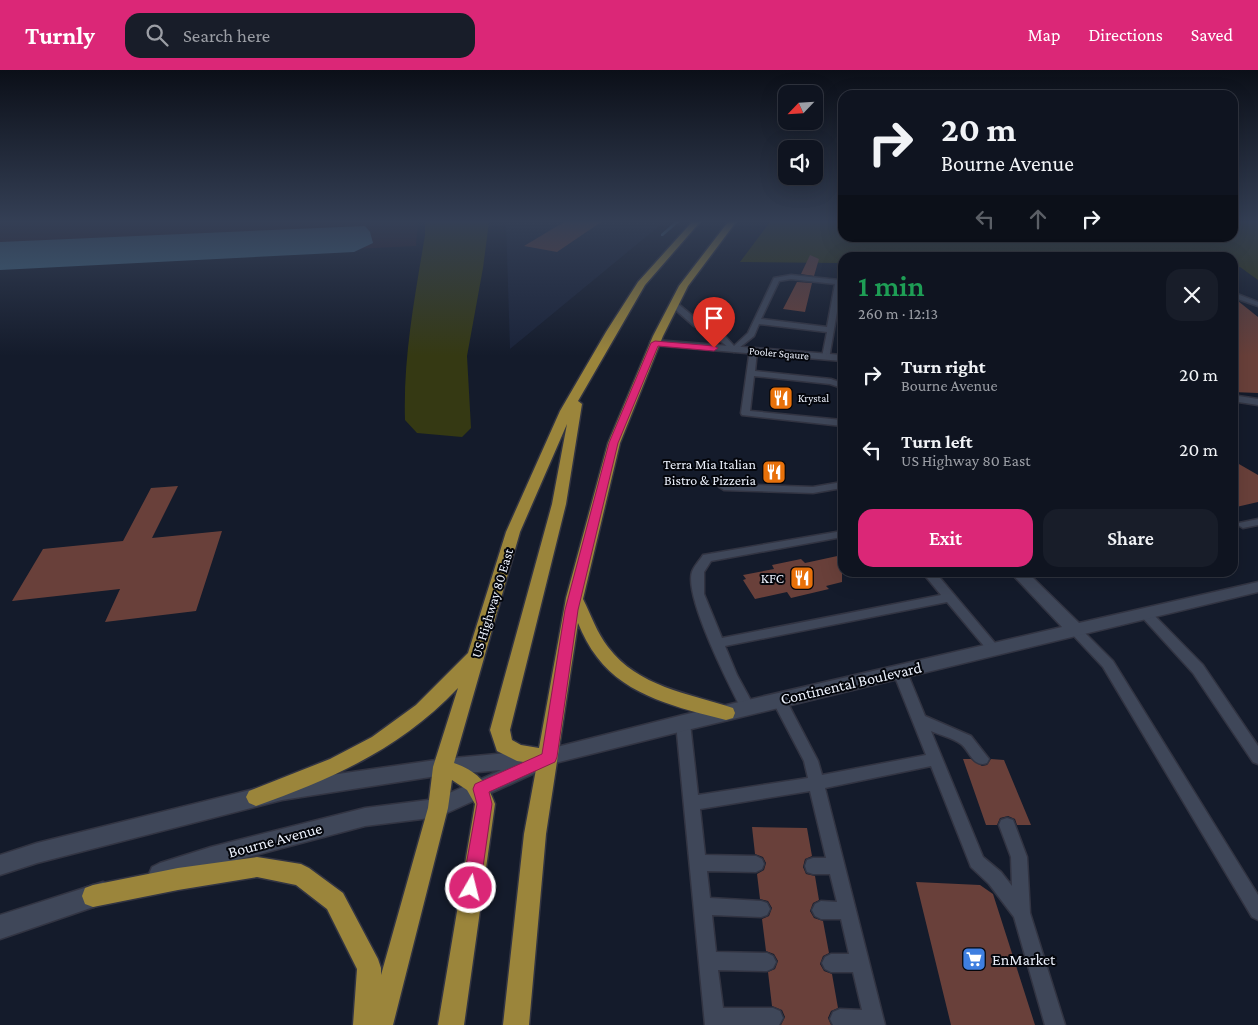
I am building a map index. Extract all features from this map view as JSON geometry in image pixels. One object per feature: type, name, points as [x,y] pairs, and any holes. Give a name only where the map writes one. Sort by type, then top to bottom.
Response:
[{"type":"main road","name":"US Highway 80 East","points":[[380,1025],[438,808],[443,767],[513,532],[566,411],[610,332],[641,284],[656,267]]},
{"type":"main road","points":[[516,1025],[535,834],[574,598],[614,443],[655,343],[684,286],[699,267]]},
{"type":"main road","points":[[549,757],[516,753],[504,745],[500,730],[559,504],[578,390]]},
{"type":"main road","points":[[574,598],[603,653],[629,678],[665,696],[726,713]]},
{"type":"main road","points":[[256,797],[363,752],[412,719],[438,698],[476,655]]},
{"type":"main road","points":[[443,767],[463,775],[481,789],[484,804],[451,1025]]},
{"type":"main road","points":[[93,896],[178,879],[257,867],[302,875],[335,901],[369,968],[366,1025]]},
{"type":"street","name":"Pooler Sqaure","points":[[655,343],[838,358]]},
{"type":"street","points":[[1023,577],[1076,630]]},
{"type":"street","name":"Continental Boulevard","points":[[443,767],[549,757],[683,723],[1258,587]]},
{"type":"street","name":"Bourne Avenue","points":[[0,927],[211,857],[365,817],[438,808],[549,757]]},
{"type":"street","points":[[0,865],[37,853],[282,791],[443,767]]},
{"type":"lane","points":[[674,305],[697,324],[721,337],[734,350],[751,334],[776,279],[791,277],[838,282]]},
{"type":"lane","points":[[826,357],[838,295]]},
{"type":"lane","points":[[1238,296],[1258,304]]},
{"type":"lane","points":[[757,321],[830,330]]},
{"type":"lane","points":[[753,351],[744,413],[838,423]]},
{"type":"lane","points":[[750,373],[831,382],[838,385]]},
{"type":"lane","points":[[1238,399],[1258,402]]},
{"type":"lane","points":[[724,487],[813,490],[838,487]]},
{"type":"lane","points":[[1243,525],[1258,522]]},
{"type":"lane","points":[[748,708],[730,675],[698,594],[698,572],[707,558],[838,535]]},
{"type":"lane","points":[[932,577],[994,649]]},
{"type":"lane","points":[[718,643],[949,597]]},
{"type":"lane","points":[[1145,614],[1198,669],[1258,758]]},
{"type":"lane","points":[[1076,630],[1108,664],[1258,911]]},
{"type":"lane","points":[[900,672],[977,862],[995,878],[1021,913]]},
{"type":"lane","points":[[779,700],[811,760],[874,1022],[840,1019]]},
{"type":"lane","points":[[920,720],[966,740],[982,759]]},
{"type":"lane","points":[[683,723],[715,1022],[773,1018]]},
{"type":"lane","points":[[692,803],[817,783],[936,759]]},
{"type":"lane","points":[[1007,825],[1019,857],[1021,913],[1055,1025]]},
{"type":"lane","points":[[698,863],[756,864]]},
{"type":"lane","points":[[813,866],[837,866]]},
{"type":"lane","points":[[703,906],[761,909]]},
{"type":"lane","points":[[821,910],[847,912]]},
{"type":"lane","points":[[709,961],[767,962]]},
{"type":"lane","points":[[831,963],[860,963]]},
{"type":"shaded area","points":[[0,267],[68,267],[0,270]]},
{"type":"shaded area","points":[[507,267],[610,267],[510,349]]},
{"type":"green space","points":[[420,267],[483,267],[467,356],[471,428],[462,437],[417,433],[405,420],[406,373]]},
{"type":"green space","points":[[1238,267],[1258,267],[1258,280]]},
{"type":"building","points":[[805,267],[817,267],[814,276],[801,274]]},
{"type":"building","points":[[797,282],[812,283],[805,312],[783,309]]},
{"type":"building","points":[[1238,301],[1258,317],[1258,393],[1238,392]]},
{"type":"building","points":[[1238,463],[1258,475],[1258,502],[1238,507]]},
{"type":"building","points":[[178,486],[152,538],[222,531],[196,611],[105,622],[120,589],[12,601],[43,549],[123,541],[151,488]]},
{"type":"building","name":"KFC","points":[[838,556],[838,577],[842,577],[842,582],[826,586],[829,589],[791,598],[787,592],[755,599],[743,580],[746,579],[743,575],[774,569],[772,565],[801,559],[805,563]]},
{"type":"building","points":[[963,759],[971,759],[982,766],[987,765],[991,759],[1004,760],[1031,825],[1017,825],[1015,819],[1008,816],[1000,818],[997,825],[986,825]]},
{"type":"building","points":[[752,827],[807,828],[812,856],[805,859],[803,867],[806,874],[815,876],[819,900],[813,903],[810,911],[814,918],[823,921],[829,953],[823,956],[820,964],[824,971],[832,974],[838,1008],[831,1011],[828,1018],[831,1025],[781,1025],[785,1017],[782,1010],[772,1006],[768,972],[775,969],[778,961],[774,954],[766,951],[762,919],[769,916],[772,908],[768,901],[760,899],[757,874],[764,870],[766,863],[763,857],[755,854]]},
{"type":"building","name":"EnMarket","points":[[916,882],[980,885],[993,894],[1035,1025],[951,1025]]},
{"type":"place","name":"Krystal","points":[[781,398]]},
{"type":"place","name":"Terra Mia Italian Bistro & Pizzeria","points":[[774,472]]},
{"type":"place","name":"KFC","points":[[802,578]]},
{"type":"place","name":"EnMarket","points":[[974,959]]},
{"type":"route","points":[[471,888],[484,804],[481,789],[549,757],[572,610],[614,443],[655,343],[714,348]]}]
